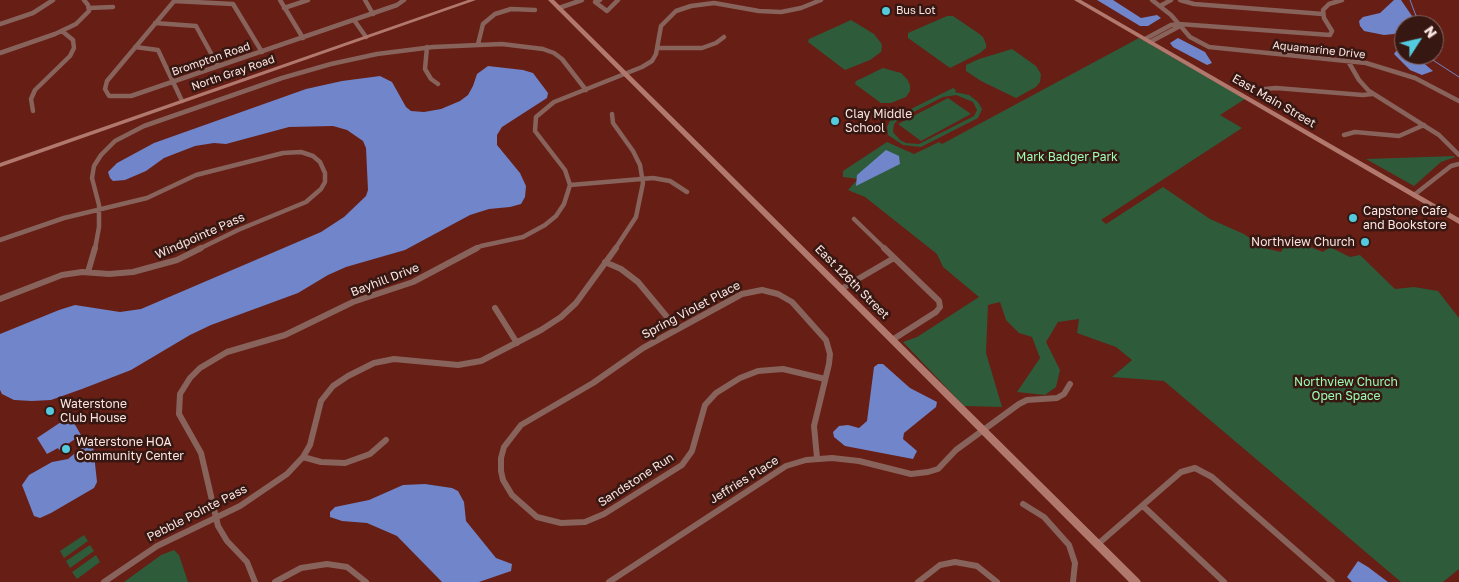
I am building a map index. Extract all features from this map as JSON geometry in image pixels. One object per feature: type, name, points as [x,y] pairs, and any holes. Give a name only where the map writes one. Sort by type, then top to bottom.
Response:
[{"type":"street","points":[[0,24],[33,13],[53,0]]},
{"type":"street","points":[[84,0],[89,8]]},
{"type":"street","points":[[175,0],[233,4],[262,52]]},
{"type":"street","name":"Brompton Road","points":[[175,0],[107,81],[104,89],[107,94],[115,97],[127,96],[173,82],[397,6],[404,0]]},
{"type":"street","points":[[280,0],[303,38]]},
{"type":"street","points":[[284,8],[308,0]]},
{"type":"street","points":[[365,0],[373,14]]},
{"type":"street","name":"North Gray Road","points":[[0,164],[472,0]]},
{"type":"street","name":"East 126th Street","points":[[551,0],[1136,582]]},
{"type":"street","points":[[559,8],[582,0]]},
{"type":"street","points":[[596,1],[607,11],[611,10],[618,0]]},
{"type":"street","points":[[687,192],[670,181],[642,179],[570,186],[565,170],[535,131],[535,122],[538,114],[546,107],[652,61],[664,21],[676,11],[691,6],[720,4],[759,11],[781,12],[801,8],[821,0]]},
{"type":"street","name":"East Main Street","points":[[1077,0],[1459,221]]},
{"type":"street","name":"Aquamarine Drive","points":[[1152,0],[1181,24],[1194,40],[1214,49],[1348,61],[1379,66],[1408,75],[1459,102]]},
{"type":"street","points":[[1160,6],[1171,0]]},
{"type":"street","points":[[1180,0],[1194,4],[1323,14]]},
{"type":"street","points":[[1148,40],[1181,24],[1332,34],[1323,14],[1326,6],[1340,0]]},
{"type":"street","points":[[89,8],[113,7]]},
{"type":"street","points":[[0,54],[62,31],[82,20],[89,8]]},
{"type":"street","points":[[478,44],[483,24],[495,14],[511,9],[536,10]]},
{"type":"street","points":[[354,20],[366,37]]},
{"type":"street","points":[[155,23],[196,26],[218,66]]},
{"type":"street","points":[[33,111],[31,99],[35,90],[70,56],[74,48],[73,40],[62,31]]},
{"type":"street","points":[[657,48],[702,48],[716,43],[724,37]]},
{"type":"street","points":[[88,272],[98,242],[99,210],[92,178],[95,163],[108,147],[132,131],[314,69],[353,59],[427,47],[478,44],[514,45],[543,49],[554,53],[562,59],[586,90]]},
{"type":"street","points":[[135,47],[158,50],[182,101]]},
{"type":"street","points":[[427,47],[426,69],[431,79],[438,84]]},
{"type":"street","points":[[1348,61],[1359,80],[1372,94],[1443,138],[1459,155]]},
{"type":"street","points":[[1265,89],[1276,88],[1363,95],[1372,94]]},
{"type":"street","name":"Pebble Pointe Pass","points":[[104,582],[157,546],[240,506],[278,481],[303,457],[314,435],[321,401],[333,386],[348,376],[374,363],[394,359],[458,366],[470,364],[490,357],[518,343],[561,317],[576,302],[636,217],[642,196],[642,179],[637,158],[613,123],[612,114]]},
{"type":"street","points":[[1344,135],[1355,132],[1403,135],[1424,125]]},
{"type":"street","name":"Windpointe Pass","points":[[0,299],[56,277],[88,272],[121,273],[163,265],[302,204],[315,196],[323,186],[325,177],[323,166],[317,158],[309,154],[283,153],[196,175],[151,197],[99,210]]},
{"type":"street","points":[[1414,195],[1451,166],[1459,164]]},
{"type":"street","name":"Bayhill Drive","points":[[255,582],[247,562],[222,534],[216,517],[201,453],[179,414],[180,394],[190,378],[200,368],[227,352],[285,335],[353,302],[413,282],[481,246],[523,236],[538,230],[561,210],[570,186]]},
{"type":"street","points":[[0,240],[44,224],[99,210]]},
{"type":"street","points":[[854,219],[936,296],[940,303],[936,312],[892,340]]},
{"type":"street","points":[[841,289],[894,258]]},
{"type":"street","points":[[605,262],[621,269],[638,282],[678,329]]},
{"type":"street","name":"Spring Violet Place","points":[[508,490],[503,480],[501,458],[510,437],[521,426],[593,383],[626,359],[678,329],[742,294],[762,290],[778,294],[792,302],[826,340],[830,354],[814,426],[817,458]]},
{"type":"street","points":[[494,308],[518,343]]},
{"type":"street","name":"Sandstone Run","points":[[508,490],[520,503],[538,517],[561,523],[590,520],[604,514],[682,465],[692,452],[705,405],[716,393],[748,374],[771,369],[783,369],[825,379]]},
{"type":"street","name":"Jeffries Place","points":[[609,582],[786,466],[817,458],[843,458],[911,474],[928,472],[938,469],[956,450],[1027,400],[1057,398],[1064,394],[1070,384]]},
{"type":"street","points":[[303,457],[327,463],[345,462],[370,454],[386,440]]},
{"type":"street","points":[[1098,544],[1181,472],[1195,468],[1212,477],[1332,582]]},
{"type":"street","points":[[1023,504],[1044,517],[1069,545],[1075,563],[1073,582]]},
{"type":"street","points":[[1143,506],[1224,582]]},
{"type":"street","points":[[918,582],[940,565],[955,562],[977,566],[997,582]]},
{"type":"street","points":[[275,582],[301,568],[327,564],[347,567],[366,582]]},
{"type":"green space","points":[[947,16],[953,16],[978,33],[983,37],[986,44],[986,48],[980,53],[950,68],[908,38],[908,33]]},
{"type":"green space","points":[[851,20],[874,34],[882,46],[881,52],[870,60],[845,70],[808,42],[809,39]]},
{"type":"green space","points":[[1139,38],[1245,99],[1220,115],[1242,128],[1101,220],[1106,224],[1163,187],[1210,219],[1244,234],[1264,248],[1281,252],[1288,238],[1323,252],[1330,247],[1350,257],[1360,255],[1395,289],[1414,287],[1438,291],[1459,318],[1459,569],[1443,582],[1401,582],[1164,381],[1112,377],[1132,360],[1116,347],[1077,333],[1079,319],[1058,322],[1046,342],[1060,370],[1056,387],[1045,395],[1017,392],[1040,358],[1032,337],[1019,333],[1006,320],[1000,302],[988,305],[986,353],[1002,407],[964,406],[903,342],[917,337],[979,297],[943,267],[937,254],[865,197],[848,190],[858,179],[843,177],[843,171],[887,142],[914,154],[939,142],[942,144]]},
{"type":"green space","points":[[1012,49],[1036,66],[1041,74],[1040,82],[1036,87],[1016,98],[981,81],[966,71],[966,65]]},
{"type":"green space","points":[[883,68],[901,73],[907,79],[910,91],[906,97],[891,103],[881,103],[855,84],[856,81]]},
{"type":"green space","points":[[953,88],[956,90],[955,92],[969,95],[978,102],[982,109],[978,118],[921,147],[903,145],[888,135],[887,127],[891,119]],"holes":[[[956,95],[973,102],[977,110],[974,116],[919,144],[906,143],[900,140],[893,132],[894,124],[898,120],[943,97]]]},
{"type":"green space","points":[[948,98],[971,114],[921,141],[898,124]]},
{"type":"green space","points":[[1454,156],[1441,162],[1414,186],[1366,159]]},
{"type":"green space","points":[[84,535],[88,541],[64,558],[60,551]]},
{"type":"green space","points":[[90,545],[94,551],[70,568],[66,561]]},
{"type":"green space","points":[[174,550],[179,555],[188,582],[124,582],[161,555]]},
{"type":"green space","points":[[96,555],[100,562],[77,579],[72,572]]},
{"type":"water","points":[[1097,0],[1113,0],[1141,18],[1157,15],[1161,18],[1148,26],[1140,26]]},
{"type":"water","points":[[1394,0],[1401,0],[1411,15],[1394,15],[1394,34],[1384,35],[1364,31],[1359,21],[1363,17],[1380,13]]},
{"type":"water","points":[[1178,38],[1205,52],[1212,63],[1207,65],[1173,47],[1170,43]]},
{"type":"water","points":[[1405,65],[1426,65],[1433,71],[1422,75],[1410,70]]},
{"type":"water","points":[[488,66],[533,73],[548,93],[547,98],[502,127],[497,135],[497,145],[520,173],[526,186],[525,197],[521,204],[489,209],[470,215],[405,250],[346,267],[328,275],[298,293],[211,325],[190,335],[131,370],[82,389],[51,400],[14,400],[2,394],[0,390],[0,334],[75,305],[120,312],[141,309],[321,232],[344,217],[366,196],[368,190],[366,148],[363,141],[347,130],[333,126],[289,127],[226,144],[214,143],[195,146],[164,158],[146,171],[125,180],[113,181],[108,172],[117,163],[154,143],[306,89],[342,81],[380,76],[392,82],[406,107],[411,111],[424,112],[441,109],[460,101],[468,95],[477,74]]},
{"type":"water","points":[[886,150],[899,156],[900,164],[856,186],[857,175]]},
{"type":"water","points":[[878,364],[883,364],[910,388],[937,402],[936,407],[904,433],[903,439],[917,451],[913,459],[845,446],[834,437],[833,432],[839,426],[848,425],[859,428],[867,421],[874,367]]},
{"type":"water","points":[[70,416],[81,435],[59,450],[58,448],[47,454],[37,438]]},
{"type":"water","points":[[90,443],[93,445],[97,482],[94,488],[51,513],[40,518],[34,516],[22,485],[29,475],[52,462],[68,459]]},
{"type":"water","points":[[425,484],[452,488],[458,491],[464,502],[466,521],[496,558],[512,564],[511,571],[479,582],[442,582],[397,536],[367,523],[342,521],[330,517],[330,512],[335,507],[369,500],[403,485]]},
{"type":"water","points":[[1358,561],[1388,582],[1352,582],[1347,577]]},
{"type":"waterway","points":[[1410,0],[1416,15]]},
{"type":"waterway","points":[[1440,65],[1459,77]]},
{"type":"place","name":"Bus Lot","points":[[886,11]]},
{"type":"place","name":"Clay Middle School","points":[[835,121]]},
{"type":"place","name":"Capstone Cafe and Bookstore","points":[[1353,218]]},
{"type":"place","name":"Northview Church","points":[[1365,242]]},
{"type":"place","name":"Waterstone Club House","points":[[50,411]]},
{"type":"place","name":"Waterstone HOA Community Center","points":[[66,449]]},
{"type":"park label","name":"Mark Badger Park","points":[[1067,157]]},
{"type":"park label","name":"Northview Church Open Space","points":[[1346,389]]}]
